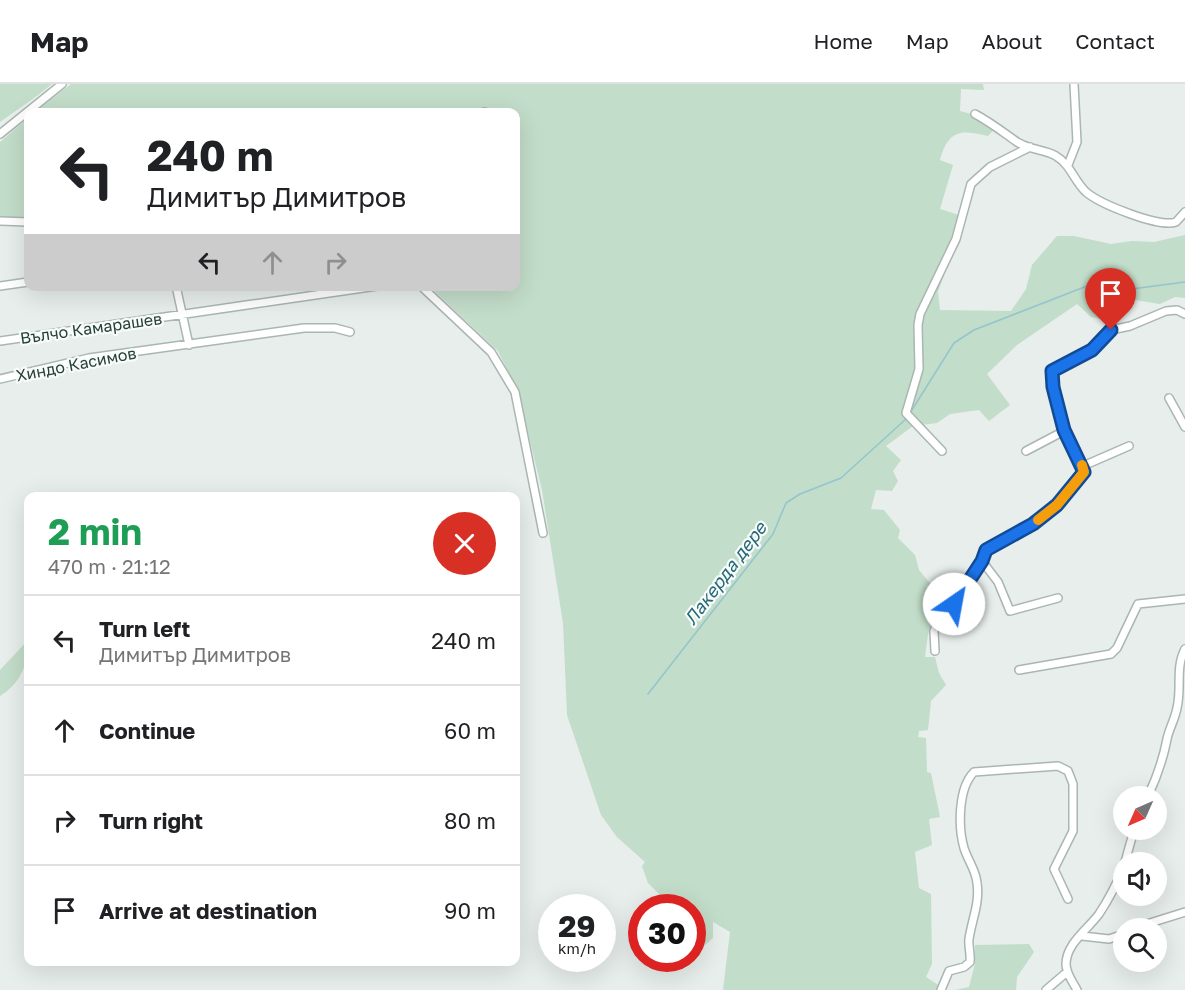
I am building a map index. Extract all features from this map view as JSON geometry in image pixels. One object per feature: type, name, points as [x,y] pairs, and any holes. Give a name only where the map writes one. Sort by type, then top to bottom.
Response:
[{"type":"street","points":[[32,108],[62,84]]},
{"type":"street","points":[[1068,165],[1077,142],[1074,84]]},
{"type":"street","points":[[975,114],[994,123],[1017,142],[1050,153],[1068,165],[1088,194],[1141,219],[1170,224],[1180,219],[1185,212]]},
{"type":"street","points":[[0,134],[24,115]]},
{"type":"street","points":[[942,451],[909,416],[919,369],[920,314],[956,239],[971,184],[990,167],[1030,147]]},
{"type":"street","points":[[0,221],[24,222]]},
{"type":"street","points":[[0,286],[24,283]]},
{"type":"street","points":[[177,291],[189,345]]},
{"type":"street","name":"Вълчо Камарашев","points":[[0,341],[340,291]]},
{"type":"street","points":[[426,291],[491,352],[515,392],[543,533]]},
{"type":"street","points":[[935,651],[934,631],[939,618],[954,604],[982,561],[981,557],[987,549],[1033,524],[1057,505],[1084,472],[1064,430],[1053,387],[1052,371],[1092,350],[1111,330],[1130,326],[1166,311],[1177,310],[1185,314]]},
{"type":"street","name":"Хиндо Касимов","points":[[0,379],[89,358],[304,328],[335,328],[350,332]]},
{"type":"street","points":[[1169,398],[1185,427]]},
{"type":"street","points":[[1026,451],[1064,430]]},
{"type":"street","points":[[1083,466],[1129,446]]},
{"type":"street","points":[[982,561],[998,582],[1009,610],[1058,598]]},
{"type":"street","points":[[1019,670],[1111,654],[1117,648],[1135,607],[1141,603],[1185,599]]},
{"type":"street","points":[[1152,786],[1166,754],[1167,738],[1178,706],[1177,681],[1180,660],[1185,648]]},
{"type":"street","points":[[941,990],[949,971],[966,966],[970,962],[969,942],[978,904],[975,872],[964,848],[962,796],[968,779],[974,772],[1058,766],[1071,775],[1073,831],[1054,869],[1068,899]]},
{"type":"street","points":[[1077,990],[1067,972],[1068,954],[1074,941],[1082,936],[1103,907],[1113,888]]},
{"type":"street","points":[[1166,918],[1185,912]]},
{"type":"street","points":[[1082,936],[1113,938]]},
{"type":"street","points":[[1046,990],[1067,972]]},
{"type":"green space","points":[[0,84],[52,84],[0,122]]},
{"type":"green space","points":[[71,84],[983,84],[984,90],[961,89],[960,111],[982,117],[997,126],[988,136],[970,133],[957,134],[947,143],[940,160],[953,165],[940,209],[965,217],[938,292],[940,310],[1011,311],[1026,289],[1032,265],[1057,236],[1074,236],[1111,244],[1132,241],[1154,242],[1185,235],[1185,298],[1175,297],[1160,304],[1135,300],[1102,319],[1091,317],[1077,304],[1017,345],[987,374],[1010,405],[989,421],[979,410],[950,414],[937,423],[913,426],[886,446],[901,460],[893,471],[898,481],[892,491],[876,490],[871,509],[884,510],[900,530],[898,538],[915,555],[919,570],[935,589],[948,578],[958,590],[933,619],[930,629],[925,657],[935,657],[939,673],[946,685],[931,701],[928,730],[919,731],[918,737],[926,738],[927,772],[931,773],[940,817],[929,819],[932,845],[915,852],[919,888],[931,894],[932,964],[926,977],[946,990],[723,990],[730,932],[713,922],[713,938],[706,944],[706,894],[659,894],[648,883],[642,866],[645,862],[617,837],[601,815],[567,715],[563,623],[542,490],[518,392],[498,351],[434,291],[520,291],[520,108],[40,108]]},
{"type":"green space","points":[[24,121],[24,220],[0,219],[0,142]]},
{"type":"green space","points":[[24,644],[22,672],[13,685],[0,696],[0,670]]},
{"type":"green space","points":[[1029,944],[1034,952],[1017,977],[1016,990],[955,990],[969,987],[975,964],[975,945]]},
{"type":"waterway","name":"Лакерда дере","points":[[910,413],[954,343],[974,330],[1087,286],[1124,290],[1185,282]]},
{"type":"waterway","name":"Лакерда дере","points":[[648,694],[773,534],[786,503],[800,494],[841,478],[906,419]]},
{"type":"slow traffic","points":[[1038,520],[1057,505],[1084,472],[1082,465]]},
{"type":"route","points":[[954,604],[982,561],[981,557],[986,550],[1033,524],[1057,505],[1084,472],[1064,430],[1053,387],[1052,371],[1092,350],[1098,341],[1111,330]]}]
